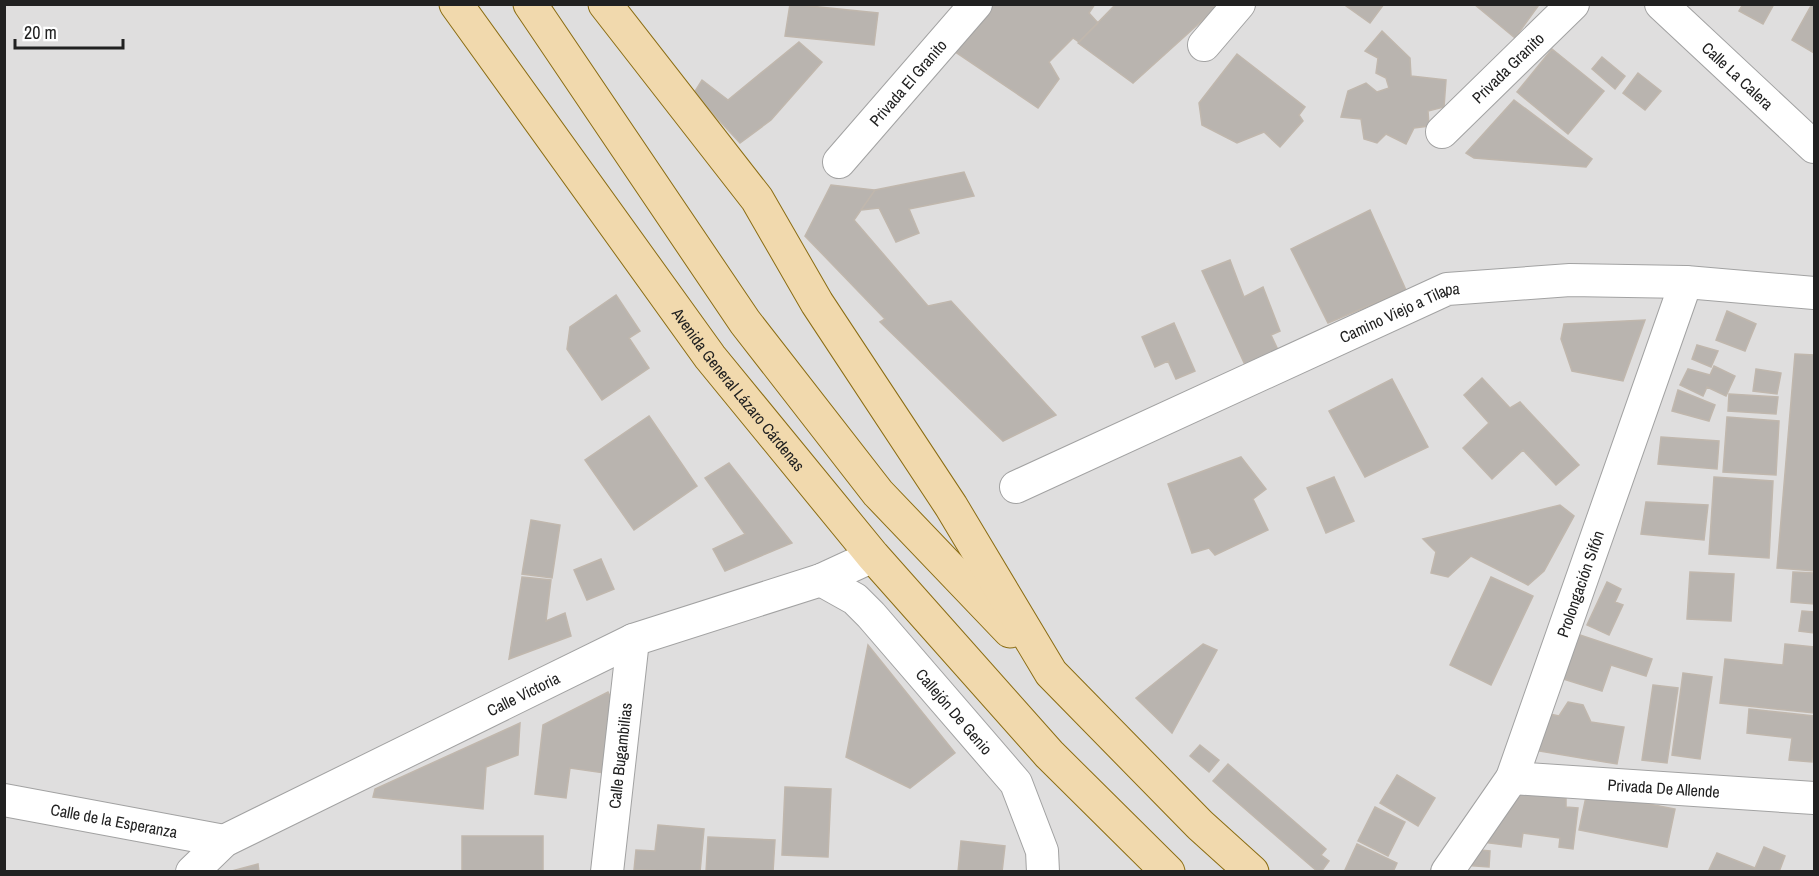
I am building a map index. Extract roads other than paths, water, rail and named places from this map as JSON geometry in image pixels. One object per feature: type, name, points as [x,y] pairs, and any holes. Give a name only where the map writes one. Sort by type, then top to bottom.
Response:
[{"type":"main road","name":"Avenida General Lázaro Cárdenas","points":[[456,4],[710,357],[873,556],[1049,754],[1168,872]]},
{"type":"main road","points":[[530,4],[745,322],[878,493],[1200,825],[1252,872]]},
{"type":"main road","points":[[605,4],[757,199],[817,303],[951,506],[1051,673]]},
{"type":"street","name":"Privada El Granito","points":[[839,162],[976,4]]},
{"type":"street","points":[[1204,45],[1239,4]]},
{"type":"street","name":"Privada Granito","points":[[1442,132],[1573,4]]},
{"type":"street","name":"Calle La Calera","points":[[1661,4],[1815,147]]},
{"type":"street","name":"Camino Viejo a Tilapa","points":[[1016,487],[1447,289],[1570,280],[1686,282],[1815,293]]},
{"type":"street","name":"Prolongación Sifón","points":[[1447,872],[1512,778],[1686,282]]},
{"type":"street","name":"Calle Victoria","points":[[192,872],[224,841],[633,640],[821,580],[873,556]]},
{"type":"street","name":"Callejón De Genio","points":[[821,580],[855,599],[871,615],[1016,783],[1042,851],[1043,872]]},
{"type":"street","name":"Calle Bugambilias","points":[[607,872],[633,640]]},
{"type":"street","name":"Privada De Allende","points":[[1512,778],[1815,798]]},
{"type":"street","name":"Calle de la Esperanza","points":[[4,800],[224,841]]}]
